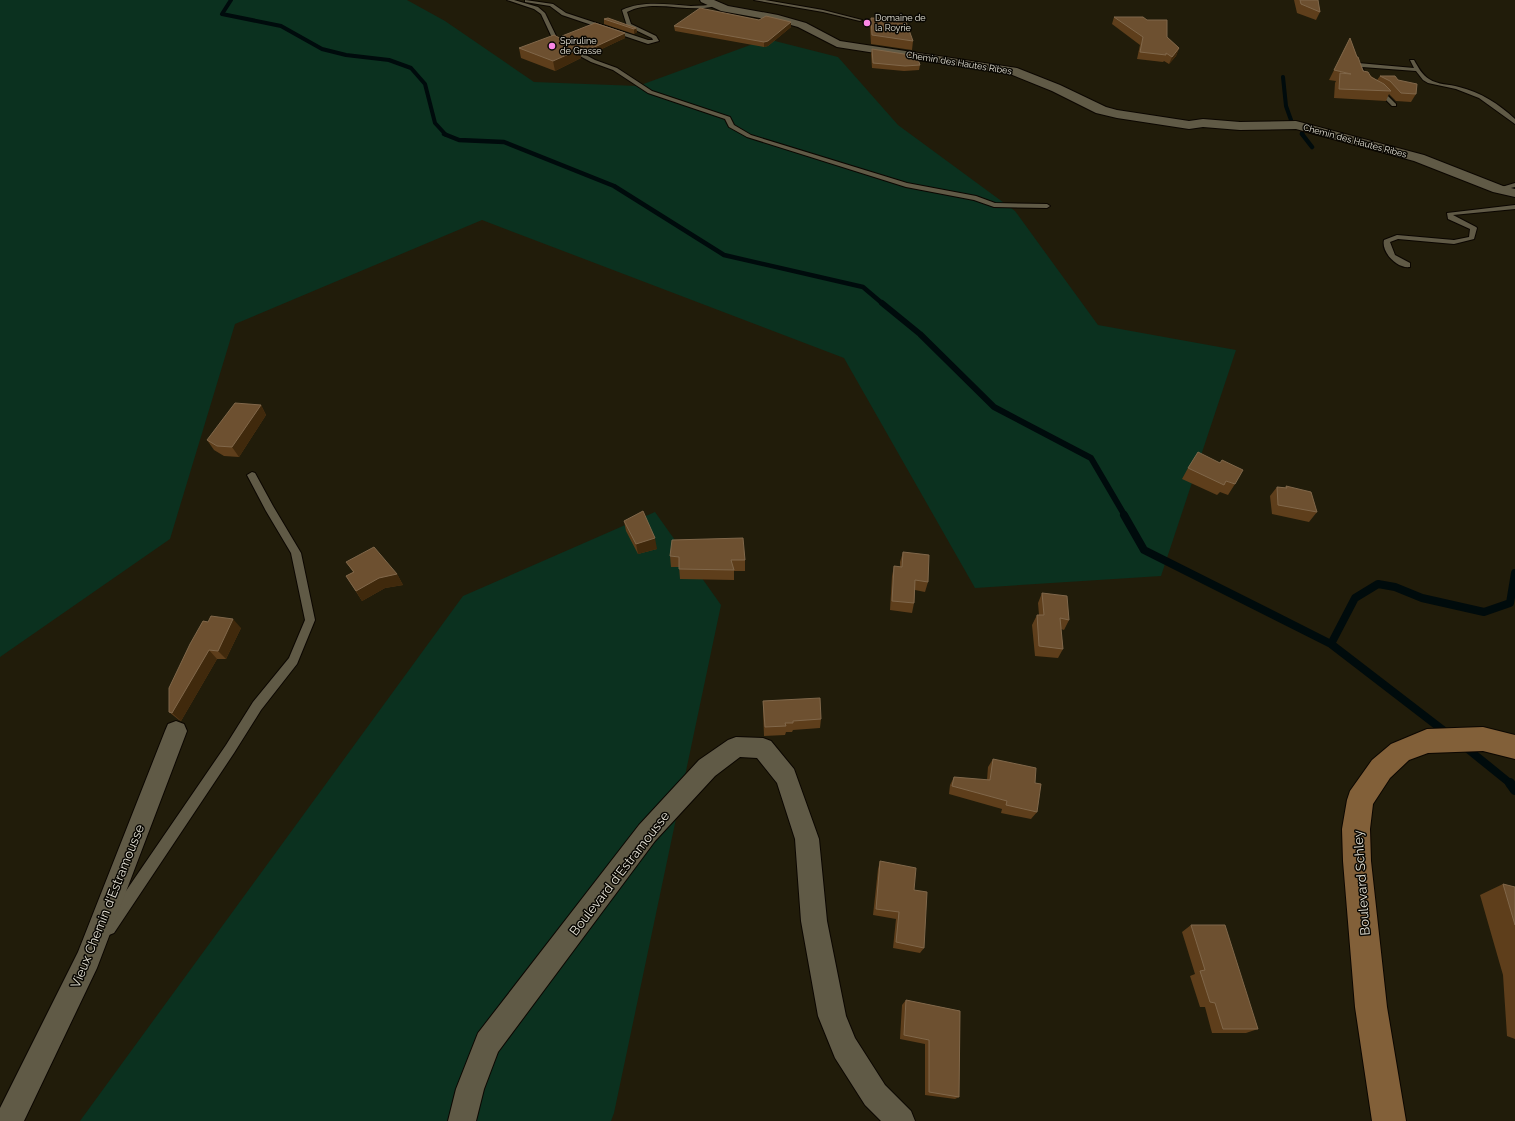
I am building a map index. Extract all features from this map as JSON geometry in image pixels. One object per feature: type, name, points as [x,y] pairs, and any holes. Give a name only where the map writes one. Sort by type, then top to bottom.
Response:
[{"type":"main road","name":"Boulevard Schley","points":[[1389,1121],[1371,1007],[1356,829],[1360,800],[1381,769],[1400,752],[1427,741],[1483,739],[1515,747]]},
{"type":"street","name":"Chemin des Hautes Ribes","points":[[710,3],[802,25],[837,44],[1013,71],[1056,88],[1100,110],[1117,114],[1179,125],[1203,123],[1240,126],[1285,124],[1313,129],[1339,138],[1419,158],[1498,189],[1515,193]]},
{"type":"street","name":"Vieux Chemin d'Estramousse","points":[[9,1121],[88,959],[176,731]]},
{"type":"street","name":"Boulevard d'Estramousse","points":[[462,1121],[470,1089],[488,1043],[647,833],[707,768],[736,747],[763,748],[786,777],[807,839],[814,922],[832,1016],[845,1048],[875,1095],[901,1121]]},
{"type":"lane","points":[[509,0],[536,8],[543,13],[556,41],[593,60],[615,69],[650,92],[728,118],[731,126],[748,136],[906,185],[976,198],[994,205],[1047,206]]},
{"type":"lane","points":[[523,0],[551,5],[564,14],[648,42],[656,41],[654,37],[629,25],[624,11],[629,6],[641,4],[692,7],[710,3]]},
{"type":"lane","points":[[756,0],[823,11],[860,20]]},
{"type":"lane","points":[[1412,61],[1424,78],[1430,82],[1459,89],[1498,106],[1515,122]]},
{"type":"lane","points":[[1365,79],[1358,65],[1418,70]]},
{"type":"lane","points":[[1375,88],[1382,92],[1394,105]]},
{"type":"lane","points":[[1498,189],[1515,185]]},
{"type":"lane","points":[[1407,265],[1395,260],[1389,252],[1386,241],[1397,236],[1454,242],[1472,238],[1474,228],[1450,218],[1449,214],[1515,207]]},
{"type":"lane","points":[[88,959],[230,749],[257,706],[293,661],[310,620],[296,553],[269,508],[252,475]]},
{"type":"green space","points":[[0,0],[407,0],[445,21],[534,82],[638,86],[767,39],[838,57],[898,125],[1015,211],[1098,325],[1236,350],[1161,576],[975,588],[844,358],[482,220],[235,324],[170,539],[0,657]]},
{"type":"green space","points":[[655,512],[721,605],[614,1113],[611,1121],[80,1121],[463,596]]},
{"type":"building","points":[[1300,0],[1318,0],[1320,12],[1301,4]]},
{"type":"building","points":[[700,8],[759,20],[766,16],[791,22],[768,41],[764,42],[674,26]]},
{"type":"building","points":[[1114,17],[1143,17],[1147,20],[1167,20],[1167,37],[1179,48],[1172,57],[1166,53],[1166,55],[1140,52],[1143,37]]},
{"type":"building","points":[[608,18],[636,28],[634,29],[604,19]]},
{"type":"building","points":[[871,18],[905,19],[913,41],[872,35]]},
{"type":"building","points":[[595,23],[625,33],[588,50],[562,36]]},
{"type":"building","points":[[554,35],[580,49],[553,61],[519,48]]},
{"type":"building","points":[[1350,38],[1363,71],[1368,72],[1371,77],[1384,84],[1391,91],[1339,89],[1340,73],[1351,74],[1334,70]]},
{"type":"building","points":[[872,49],[917,56],[920,65],[905,66],[873,63]]},
{"type":"building","points":[[1380,76],[1395,76],[1398,80],[1417,84],[1416,94],[1401,93],[1390,81]]},
{"type":"building","points":[[235,403],[261,405],[232,447],[217,446],[207,440]]},
{"type":"building","points":[[1198,452],[1220,463],[1222,460],[1243,470],[1235,484],[1226,481],[1224,485],[1188,468]]},
{"type":"building","points":[[1286,486],[1311,492],[1317,512],[1278,505],[1277,487],[1287,488]]},
{"type":"building","points":[[643,511],[655,538],[636,544],[624,521]]},
{"type":"building","points":[[743,538],[745,560],[731,560],[734,570],[679,569],[679,557],[670,556],[672,540]]},
{"type":"building","points":[[374,547],[397,574],[379,578],[356,591],[346,576],[354,572],[346,562]]},
{"type":"building","points":[[903,552],[929,555],[928,582],[915,580],[914,603],[892,601],[894,566],[902,567]]},
{"type":"building","points":[[1042,593],[1067,596],[1069,620],[1060,618],[1063,649],[1039,646],[1037,615],[1044,615]]},
{"type":"building","points":[[211,616],[233,619],[218,651],[209,650],[172,713],[169,712],[169,688],[203,621],[208,622]]},
{"type":"building","points":[[820,698],[821,719],[793,721],[793,723],[785,723],[786,726],[765,727],[763,701]]},
{"type":"building","points":[[993,759],[1036,768],[1035,783],[1041,784],[1037,812],[1006,805],[1007,801],[952,786],[954,777],[990,780]]},
{"type":"building","points":[[880,861],[916,868],[914,890],[927,892],[924,948],[896,942],[899,912],[876,909]]},
{"type":"building","points":[[1503,884],[1515,887],[1515,925]]},
{"type":"building","points":[[1191,925],[1225,925],[1258,1029],[1223,1029],[1215,1003],[1210,1002],[1200,971],[1205,970]]},
{"type":"building","points":[[906,1000],[960,1011],[959,1097],[929,1092],[929,1040],[904,1035]]},
{"type":"waterway","points":[[231,0],[222,14],[281,26],[322,49],[346,55],[389,60],[411,68],[425,84],[435,123],[446,135]]},
{"type":"waterway","points":[[1283,77],[1286,106],[1291,120]]},
{"type":"waterway","points":[[1302,134],[1312,147]]},
{"type":"waterway","points":[[446,135],[459,140],[504,142],[614,186],[724,255],[863,287],[883,304]]},
{"type":"waterway","points":[[882,303],[920,334],[994,407],[1091,458],[1125,516]]},
{"type":"waterway","points":[[1124,515],[1144,550],[1331,644]]},
{"type":"waterway","points":[[1331,644],[1355,598],[1378,584],[1395,587],[1422,598],[1484,612],[1510,603],[1515,573]]},
{"type":"waterway","points":[[1331,644],[1448,734]]},
{"type":"waterway","points":[[1464,746],[1510,783]]},
{"type":"waterway","points":[[1510,783],[1515,790]]},
{"type":"place","name":"Domaine de la Royrie","points":[[867,23]]},
{"type":"place","name":"Spiruline de Grasse","points":[[552,46]]}]
